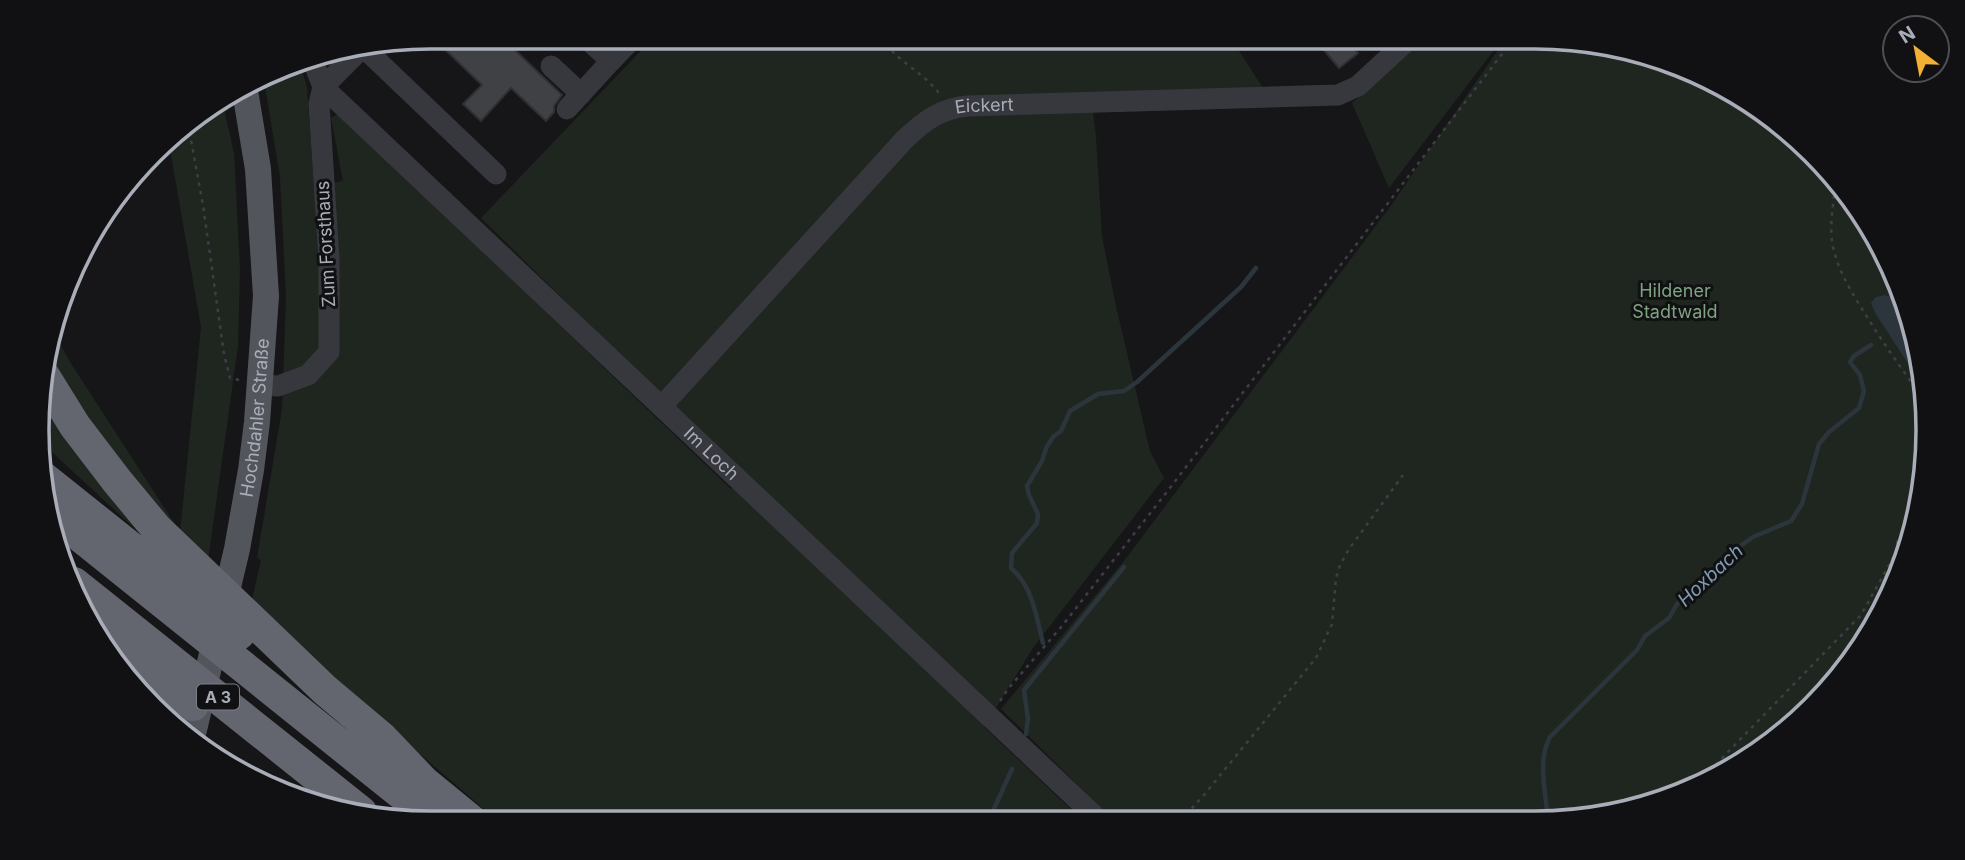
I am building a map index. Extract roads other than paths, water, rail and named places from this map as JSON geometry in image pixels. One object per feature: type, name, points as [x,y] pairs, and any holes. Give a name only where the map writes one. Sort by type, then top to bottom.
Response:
[{"type":"highway","points":[[51,388],[75,426],[156,528],[325,690],[382,738],[424,782]]},
{"type":"highway","points":[[53,485],[459,811]]},
{"type":"highway","name":"A 3","points":[[60,520],[423,811]]},
{"type":"highway","name":"A 3","points":[[85,592],[349,802]]},
{"type":"highway","points":[[116,646],[296,787]]},
{"type":"main road","name":"Hochdahler Straße","points":[[194,729],[237,548],[251,470],[259,384],[265,284],[258,169],[246,96]]},
{"type":"street","points":[[598,49],[611,61]]},
{"type":"street","points":[[551,65],[574,101],[622,49]]},
{"type":"street","name":"Eickert","points":[[662,406],[905,139],[920,125],[945,110],[968,106],[1338,95],[1358,86],[1398,49]]},
{"type":"street","points":[[369,54],[496,174]]},
{"type":"street","points":[[323,87],[354,56]]},
{"type":"street","name":"Zum Forsthaus","points":[[259,384],[278,386],[308,375],[329,352],[329,259],[319,104],[323,87],[315,67]]},
{"type":"street","name":"Im Loch","points":[[323,87],[1089,811]]},
{"type":"waterway","points":[[1043,643],[1029,593],[1011,568],[1012,553],[1037,523],[1038,514],[1027,486],[1042,461],[1047,446],[1061,431],[1070,411],[1098,394],[1124,391],[1137,382],[1241,287],[1256,268]]},
{"type":"waterway","name":"Hoxbach","points":[[1547,811],[1543,767],[1550,737],[1637,650],[1645,636],[1669,618],[1677,604],[1690,595],[1723,558],[1753,537],[1791,521],[1802,504],[1819,444],[1829,432],[1859,408],[1864,391],[1860,375],[1850,362],[1854,356],[1871,345]]},
{"type":"waterway","points":[[1026,734],[1028,719],[1024,690],[1124,567]]},
{"type":"waterway","points":[[993,811],[1012,769]]},
{"type":"park label","name":"Hildener Stadtwald","points":[[1675,301]]}]
